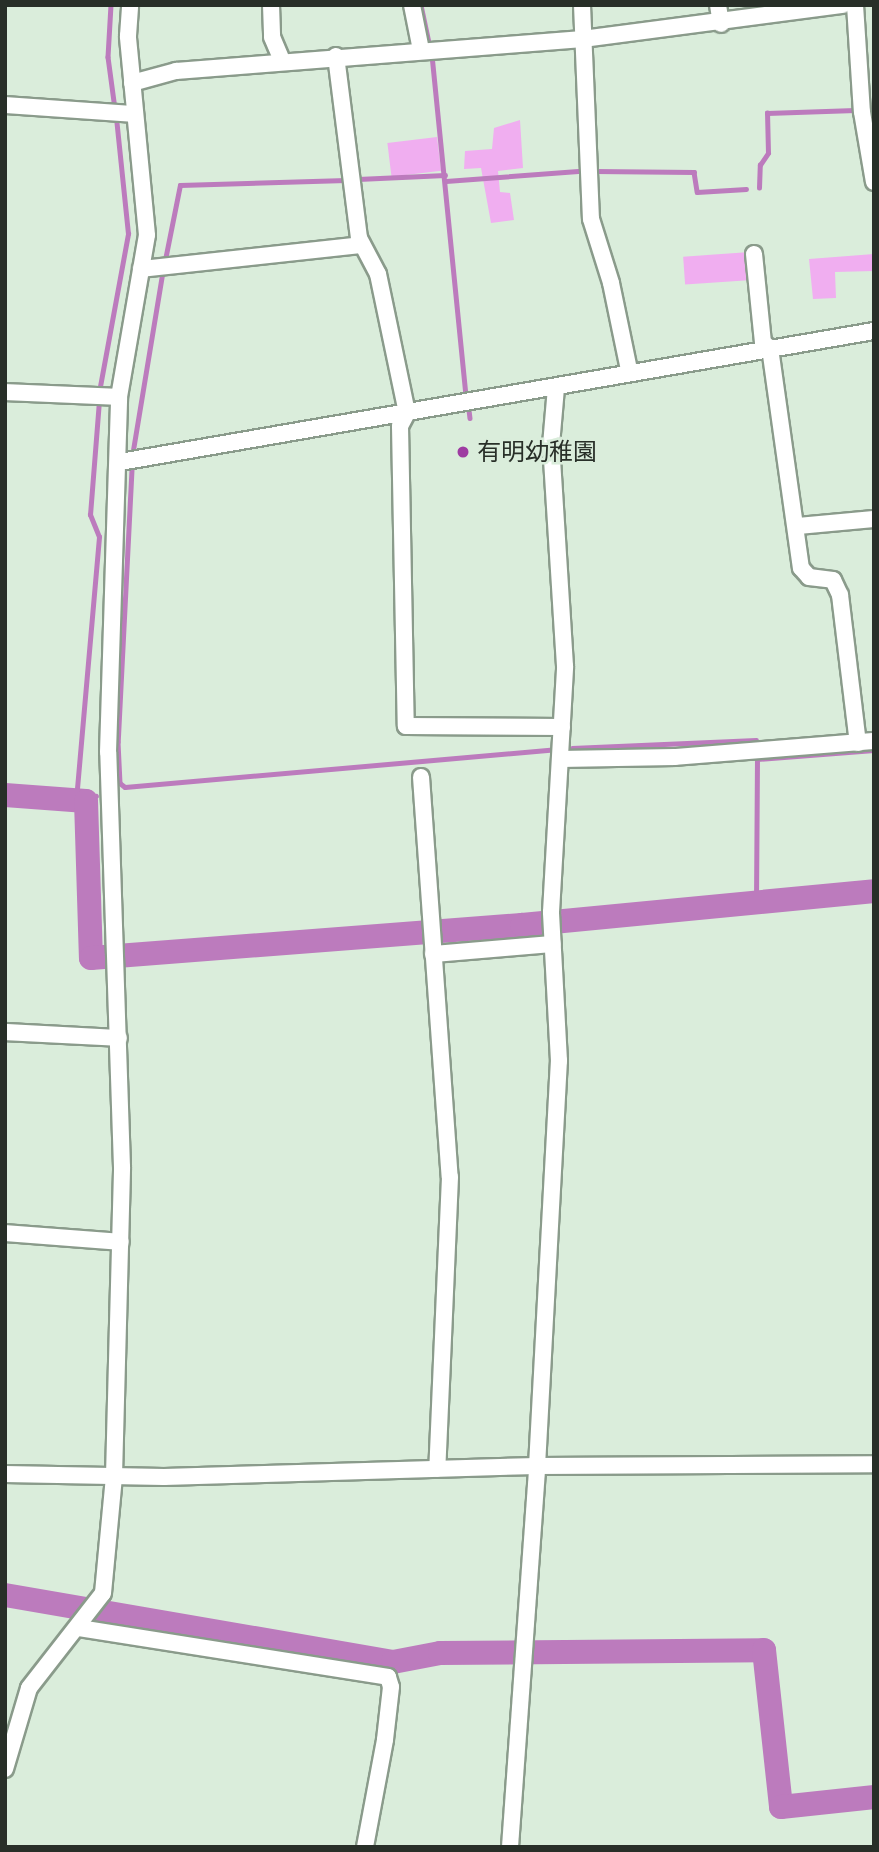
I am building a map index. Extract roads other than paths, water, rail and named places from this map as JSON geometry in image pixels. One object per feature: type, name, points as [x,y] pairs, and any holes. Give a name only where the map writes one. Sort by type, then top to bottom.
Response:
[{"type":"street","points":[[6,1760],[29,1688],[87,1617],[103,1593],[114,1476],[121,1242],[119,1038],[118,965],[107,780],[120,462],[105,396],[141,269],[147,205],[121,113],[132,83],[130,5]]},
{"type":"street","points":[[271,5],[271,37],[282,61]]},
{"type":"street","points":[[412,5],[421,50]]},
{"type":"street","points":[[582,5],[590,219],[611,283],[629,370]]},
{"type":"street","points":[[718,5],[721,24]]},
{"type":"street","points":[[132,83],[176,71],[337,56],[583,39],[721,24],[843,5]]},
{"type":"street","points":[[855,5],[862,112],[874,182]]},
{"type":"street","points":[[337,56],[362,245],[378,274],[407,413],[400,426],[406,726],[562,727]]},
{"type":"street","points":[[5,105],[121,113]]},
{"type":"street","points":[[141,269],[362,245]]},
{"type":"street","points":[[560,759],[675,757],[866,742],[840,595],[833,580],[809,577],[801,568],[799,526],[770,348],[763,343],[754,254]]},
{"type":"street","points":[[120,462],[556,388],[629,370],[874,331]]},
{"type":"street","points":[[510,1847],[537,1466],[559,1061],[551,912],[565,666],[551,445],[556,388]]},
{"type":"street","points":[[5,392],[105,396]]},
{"type":"street","points":[[799,526],[874,519]]},
{"type":"street","points":[[421,777],[450,1177],[437,1469]]},
{"type":"street","points":[[433,948],[553,941]]},
{"type":"street","points":[[5,1032],[119,1038]]},
{"type":"street","points":[[5,1233],[121,1242]]},
{"type":"street","points":[[5,1474],[114,1476],[537,1466],[874,1464]]},
{"type":"street","points":[[87,1617],[388,1677],[391,1687],[385,1741],[365,1847]]},
{"type":"waterway","points":[[111,5],[108,57],[115,109]]},
{"type":"waterway","points":[[421,5],[429,44]]},
{"type":"waterway","points":[[432,55],[466,394]]},
{"type":"waterway","points":[[759,188],[760,165],[768,153],[767,113],[855,110]]},
{"type":"waterway","points":[[99,392],[128,234],[116,118]]},
{"type":"waterway","points":[[446,181],[578,171]]},
{"type":"waterway","points":[[594,171],[694,172],[697,192],[746,189]]},
{"type":"waterway","points":[[358,179],[445,175]]},
{"type":"waterway","points":[[165,260],[180,185],[346,180]]},
{"type":"waterway","points":[[133,450],[162,274]]},
{"type":"waterway","points":[[76,800],[99,537],[90,515],[99,401]]},
{"type":"waterway","points":[[469,410],[470,418]]},
{"type":"waterway","points":[[132,470],[118,742],[120,783],[125,787],[552,750]]},
{"type":"waterway","points":[[572,748],[756,740]]},
{"type":"waterway","points":[[756,902],[757,759],[874,750]]},
{"type":"waterway","points":[[5,795],[86,801],[91,958],[522,925],[874,891]]},
{"type":"waterway","points":[[86,801],[96,796]]},
{"type":"waterway","points":[[5,1595],[393,1662],[440,1653],[764,1650],[781,1807],[874,1797]]},
{"type":"place","name":"有明幼稚園","points":[[463,452]]}]
